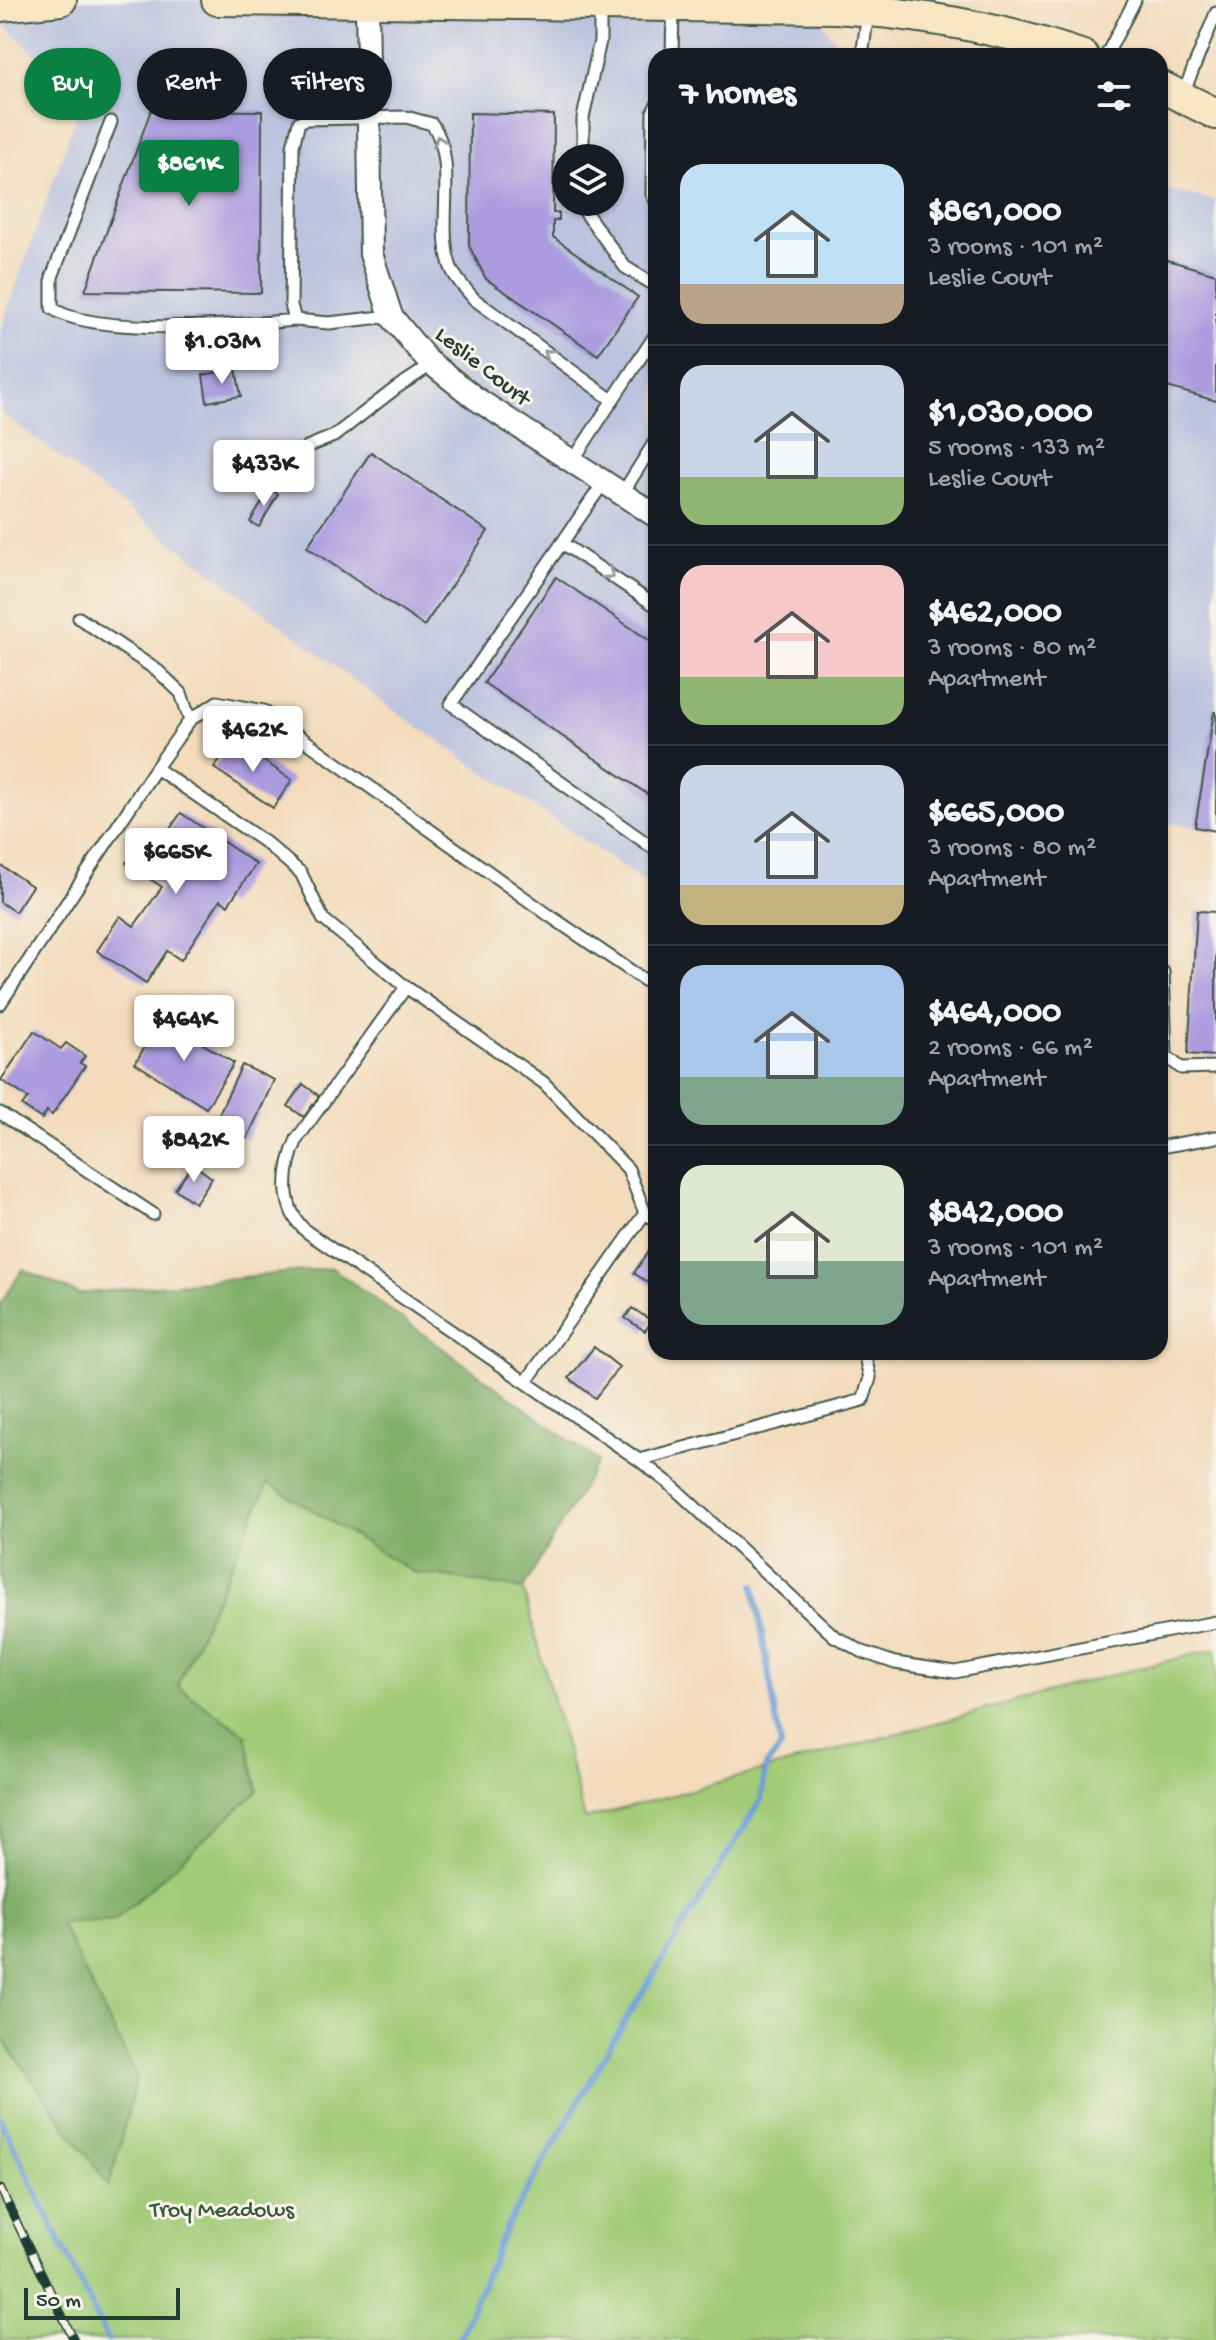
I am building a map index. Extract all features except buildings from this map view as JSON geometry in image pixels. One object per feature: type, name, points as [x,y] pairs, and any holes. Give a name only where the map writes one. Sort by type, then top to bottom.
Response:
[{"type":"street","points":[[0,6],[61,0]]},
{"type":"street","points":[[217,0],[674,5],[799,3],[868,10],[917,8],[1055,48]]},
{"type":"street","name":"Leslie Court","points":[[367,2],[368,48]]},
{"type":"street","points":[[1171,91],[1216,114]]},
{"type":"street","name":"Leslie Court","points":[[369,120],[371,254],[391,316],[433,364],[475,398],[648,511]]},
{"type":"lane","points":[[1110,48],[1135,0]]},
{"type":"lane","points":[[583,144],[583,118],[600,41],[600,4]]},
{"type":"lane","points":[[672,48],[674,5]]},
{"type":"lane","points":[[863,48],[868,10]]},
{"type":"lane","points":[[1171,91],[1216,13]]},
{"type":"lane","points":[[392,117],[406,117],[432,124],[443,145],[448,252],[452,269],[462,284],[474,299],[612,400]]},
{"type":"lane","points":[[295,320],[291,305],[293,146],[299,122],[304,120]]},
{"type":"lane","points":[[111,122],[52,277],[52,308],[61,315],[97,324],[230,327],[295,320],[329,323],[391,316]]},
{"type":"lane","points":[[588,216],[625,267],[648,281]]},
{"type":"lane","points":[[572,462],[648,346]]},
{"type":"lane","points":[[307,447],[334,436],[433,364]]},
{"type":"lane","points":[[648,449],[562,543],[451,704],[648,844]]},
{"type":"lane","points":[[562,543],[648,601]]},
{"type":"lane","points":[[79,618],[158,671],[181,693],[190,720]]},
{"type":"lane","points":[[0,1004],[190,720],[217,702],[264,711],[648,983]]},
{"type":"lane","points":[[156,768],[266,843],[301,873],[323,919],[406,987],[544,1083],[628,1169],[648,1215]]},
{"type":"lane","points":[[406,987],[297,1139],[286,1175],[289,1205],[296,1223],[307,1232],[639,1460],[670,1484],[834,1636],[863,1652],[895,1663],[955,1672],[1216,1622]]},
{"type":"lane","points":[[1168,1058],[1181,1068],[1216,1067]]},
{"type":"lane","points":[[0,1113],[153,1214]]},
{"type":"lane","points":[[1168,1146],[1216,1137]]},
{"type":"lane","points":[[526,1382],[645,1213]]},
{"type":"lane","points":[[639,1460],[863,1400],[870,1378],[866,1360]]},
{"type":"shaded area","points":[[0,0],[806,0],[840,48],[648,48],[648,885],[388,706],[0,412],[0,331],[75,120],[121,120],[121,48],[29,48],[0,22]]},
{"type":"shaded area","points":[[1168,190],[1216,201],[1216,831],[1168,823]]},
{"type":"green space","points":[[332,1268],[598,1461],[523,1589],[413,1572],[268,1483],[177,1686],[246,1735],[258,1791],[115,1920],[60,1923],[137,2077],[109,2186],[0,2035],[0,1304],[23,1269],[78,1294]]},
{"type":"green space","name":"Troy Meadows","points":[[268,1483],[413,1572],[523,1589],[585,1819],[1216,1649],[1216,2340],[0,2340],[0,2035],[27,2072],[60,1923],[246,1735],[177,1686]]},
{"type":"waterway","points":[[459,2340],[505,2229],[625,2021],[761,1800],[766,1766],[781,1747],[754,1585]]},
{"type":"waterway","points":[[0,2118],[108,2340]]},
{"type":"railway","points":[[0,2188],[74,2340]]}]
